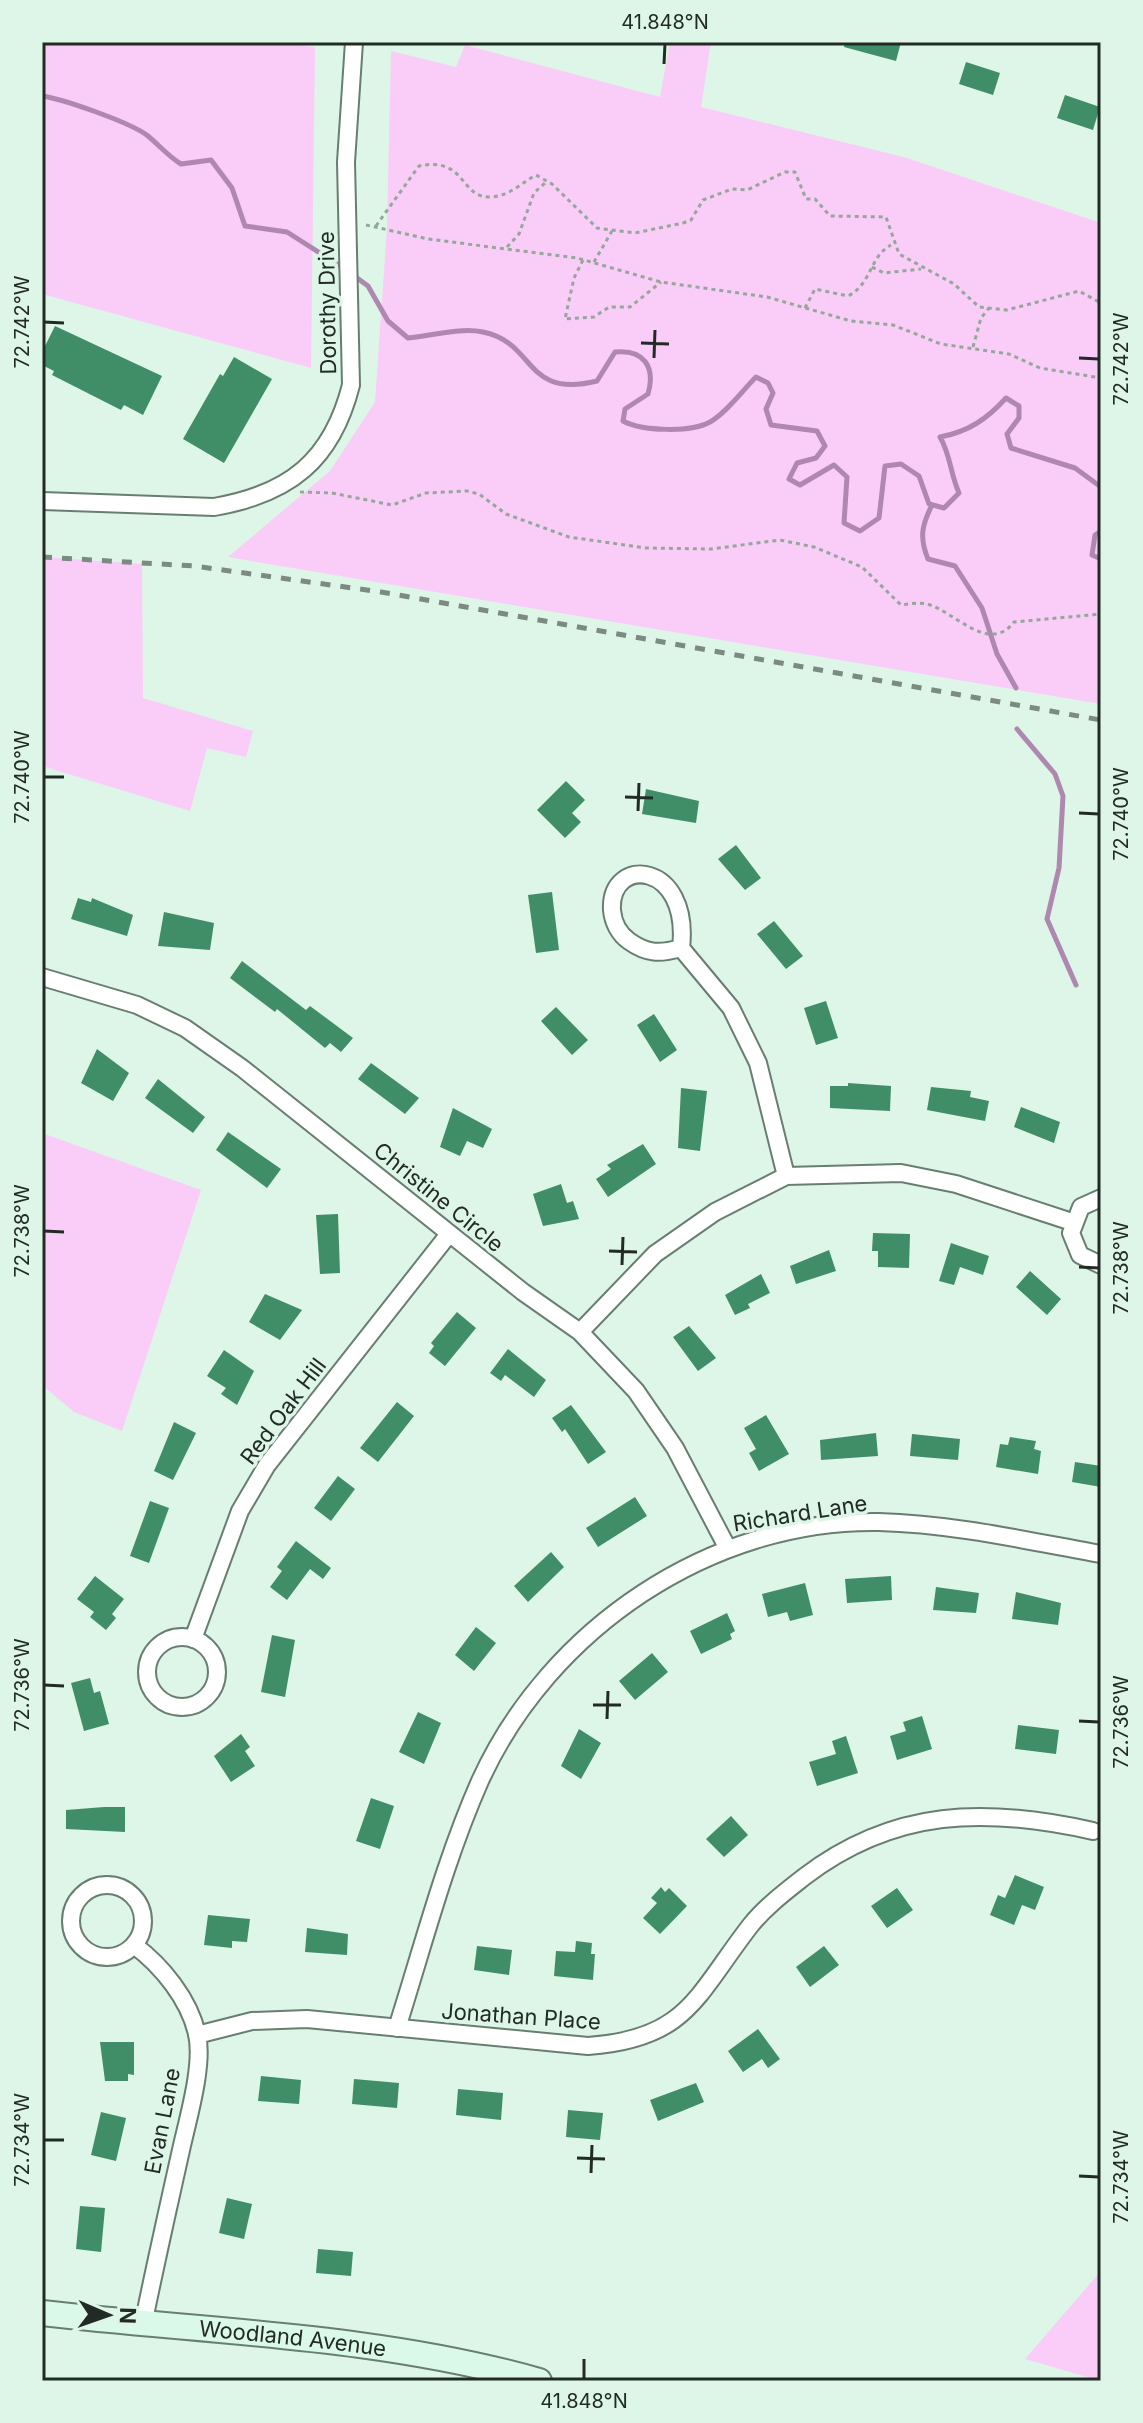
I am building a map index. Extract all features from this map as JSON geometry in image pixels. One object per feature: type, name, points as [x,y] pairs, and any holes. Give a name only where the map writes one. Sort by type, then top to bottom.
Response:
[{"type":"street","name":"Dorothy Drive","points":[[42,501],[214,507],[241,502],[281,486],[313,462],[330,441],[344,413],[351,385],[346,162],[354,42]]},
{"type":"street","points":[[681,948],[660,954],[641,949],[621,936],[613,918],[612,900],[618,885],[627,877],[648,875],[666,883],[681,907],[681,948],[731,1008],[758,1063],[786,1176]]},
{"type":"street","name":"Christine Circle","points":[[42,977],[137,1005],[185,1028],[242,1068],[449,1234],[580,1332],[636,1391],[675,1448],[727,1547]]},
{"type":"street","points":[[580,1332],[655,1254],[715,1212],[786,1176],[901,1173],[956,1184],[1072,1222]]},
{"type":"street","points":[[1101,1198],[1085,1204],[1072,1222],[1071,1238],[1077,1251],[1087,1260],[1101,1265]]},
{"type":"street","name":"Red Oak Hill","points":[[193,1639],[240,1511],[267,1465],[449,1234]]},
{"type":"street","name":"Richard Lane","points":[[397,2028],[481,1780],[539,1684],[590,1633],[621,1608],[678,1572],[727,1547],[825,1527],[877,1522],[947,1526],[1101,1554]]},
{"type":"street","points":[[193,1639],[214,1657],[217,1673],[213,1689],[192,1706],[168,1705],[150,1688],[149,1661],[167,1641],[193,1639]]},
{"type":"street","name":"Jonathan Place","points":[[197,2035],[252,2021],[293,2020],[588,2046],[647,2037],[695,2003],[751,1926],[780,1895],[852,1845],[896,1827],[976,1815],[1034,1818],[1093,1831]]},
{"type":"street","points":[[103,1884],[116,1885],[136,1898],[144,1922],[134,1945],[115,1956],[92,1954],[82,1947],[75,1938],[71,1915],[82,1895],[103,1884]]},
{"type":"street","name":"Evan Lane","points":[[134,1945],[159,1964],[182,2001],[197,2035],[190,2107],[143,2325]]},
{"type":"street","name":"Woodland Avenue","points":[[42,2313],[367,2346],[475,2363],[539,2381]]},
{"type":"path","points":[[376,226],[419,166],[432,163],[449,167],[469,187],[485,196],[511,192],[536,175],[547,181],[597,228],[635,233],[691,220],[703,200],[732,189],[752,189],[785,172],[795,172],[802,194],[806,199],[815,199],[830,216],[886,217],[899,254],[921,269],[942,276],[969,300],[989,308],[1007,310],[1079,291],[1101,303]]},
{"type":"path","points":[[507,247],[519,234],[534,193],[547,181]]},
{"type":"path","points":[[347,222],[428,239],[507,247],[583,260],[661,282],[767,297],[851,321],[893,325],[941,344],[1009,354],[1040,368],[1101,378]]},
{"type":"path","points":[[594,263],[612,231]]},
{"type":"path","points":[[805,308],[815,289],[848,296],[859,291],[880,251],[891,245]]},
{"type":"path","points":[[583,260],[574,278],[565,319],[594,317],[609,307],[630,307],[661,282]]},
{"type":"path","points":[[872,267],[884,273],[921,269]]},
{"type":"path","points":[[973,347],[981,318],[989,308]]},
{"type":"path","points":[[281,486],[307,494],[332,493],[392,505],[426,493],[467,491],[479,494],[506,514],[569,537],[646,548],[711,549],[780,540],[814,547],[869,571],[901,605],[930,604],[955,622],[994,635],[1007,631],[1014,622],[1101,614]]},
{"type":"shaded area","points":[[42,42],[273,42],[315,47],[311,368],[42,294]]},
{"type":"shaded area","points":[[670,42],[711,42],[701,107],[907,158],[1101,223],[1101,704],[228,557],[330,471],[375,402],[387,228],[391,51],[456,67],[465,45],[660,97]]},
{"type":"shaded area","points":[[42,557],[142,564],[143,698],[253,731],[246,757],[207,748],[190,811],[42,766]]},
{"type":"shaded area","points":[[42,1133],[201,1190],[122,1431],[74,1412],[42,1385]]},
{"type":"shaded area","points":[[1101,2271],[1101,2381],[1025,2359]]},
{"type":"building","points":[[845,42],[901,42],[896,61],[844,47]]},
{"type":"building","points":[[966,62],[1000,73],[993,95],[959,84]]},
{"type":"building","points":[[1065,95],[1100,107],[1093,130],[1057,118]]},
{"type":"building","points":[[55,326],[162,376],[143,415],[124,405],[121,410],[52,375],[54,371],[42,365],[42,352]]},
{"type":"building","points":[[234,357],[272,379],[224,463],[183,439],[220,374],[223,376]]},
{"type":"building","points":[[566,781],[585,800],[572,813],[581,822],[565,838],[537,810]]},
{"type":"building","points":[[646,789],[699,801],[696,823],[642,814]]},
{"type":"building","points":[[736,845],[761,878],[745,890],[718,859]]},
{"type":"building","points":[[552,892],[559,950],[536,953],[528,895]]},
{"type":"building","points":[[78,898],[91,902],[92,898],[133,915],[127,936],[71,919]]},
{"type":"building","points":[[164,912],[214,923],[210,950],[158,946]]},
{"type":"building","points":[[774,921],[803,956],[786,969],[757,934]]},
{"type":"building","points":[[242,961],[306,1010],[310,1006],[353,1038],[341,1052],[330,1043],[325,1048],[277,1009],[275,1012],[230,978]]},
{"type":"building","points":[[826,1001],[838,1038],[816,1045],[804,1008]]},
{"type":"building","points":[[556,1007],[588,1040],[572,1055],[541,1021]]},
{"type":"building","points":[[654,1014],[677,1050],[660,1062],[637,1025]]},
{"type":"building","points":[[97,1049],[129,1073],[113,1101],[81,1083]]},
{"type":"building","points":[[371,1063],[419,1098],[405,1114],[358,1079]]},
{"type":"building","points":[[158,1079],[205,1117],[193,1133],[145,1098]]},
{"type":"building","points":[[848,1083],[891,1086],[890,1111],[830,1108],[830,1086],[848,1086]]},
{"type":"building","points":[[931,1087],[971,1091],[970,1097],[989,1101],[985,1121],[927,1110]]},
{"type":"building","points":[[681,1088],[707,1091],[700,1151],[678,1148]]},
{"type":"building","points":[[1021,1107],[1060,1122],[1054,1143],[1014,1127]]},
{"type":"building","points":[[453,1108],[492,1129],[483,1148],[467,1141],[460,1156],[440,1147]]},
{"type":"building","points":[[228,1132],[281,1169],[267,1188],[216,1150]]},
{"type":"building","points":[[643,1144],[656,1164],[608,1197],[596,1179],[611,1169],[607,1165]]},
{"type":"building","points":[[561,1184],[567,1203],[573,1201],[579,1219],[543,1226],[533,1194]]},
{"type":"building","points":[[338,1214],[340,1273],[320,1274],[316,1215]]},
{"type":"building","points":[[873,1233],[910,1234],[909,1268],[878,1267],[878,1251],[872,1251]]},
{"type":"building","points":[[951,1243],[989,1256],[983,1275],[960,1267],[954,1285],[939,1281]]},
{"type":"building","points":[[829,1250],[836,1271],[796,1284],[790,1266]]},
{"type":"building","points":[[1030,1271],[1061,1299],[1047,1315],[1016,1287]]},
{"type":"building","points":[[761,1274],[770,1293],[735,1315],[725,1295]]},
{"type":"building","points":[[265,1294],[302,1310],[280,1340],[249,1322]]},
{"type":"building","points":[[457,1312],[476,1328],[445,1366],[429,1353],[434,1346],[431,1343]]},
{"type":"building","points":[[689,1326],[716,1358],[698,1371],[673,1337]]},
{"type":"building","points":[[508,1349],[546,1380],[534,1397],[505,1375],[501,1381],[490,1373]]},
{"type":"building","points":[[224,1350],[254,1371],[237,1405],[221,1394],[226,1388],[207,1376]]},
{"type":"building","points":[[397,1402],[414,1416],[378,1462],[360,1448]]},
{"type":"building","points":[[571,1405],[606,1452],[588,1464],[565,1429],[562,1432],[552,1418]]},
{"type":"building","points":[[766,1415],[789,1454],[759,1471],[749,1453],[756,1449],[744,1428]]},
{"type":"building","points":[[174,1422],[196,1433],[173,1480],[154,1471]]},
{"type":"building","points":[[876,1433],[878,1456],[821,1460],[820,1440]]},
{"type":"building","points":[[912,1434],[960,1439],[958,1460],[910,1456]]},
{"type":"building","points":[[1010,1437],[1036,1441],[1034,1449],[1041,1451],[1038,1474],[996,1467],[1000,1444],[1008,1445]]},
{"type":"building","points":[[1075,1462],[1101,1466],[1101,1487],[1072,1482]]},
{"type":"building","points":[[338,1476],[355,1489],[331,1521],[314,1508]]},
{"type":"building","points":[[635,1497],[647,1516],[598,1547],[586,1528]]},
{"type":"building","points":[[150,1501],[169,1508],[149,1563],[130,1556]]},
{"type":"building","points":[[296,1541],[331,1568],[323,1579],[310,1569],[287,1600],[270,1587],[282,1571],[277,1567]]},
{"type":"building","points":[[551,1552],[564,1567],[528,1602],[514,1586]]},
{"type":"building","points":[[95,1576],[124,1599],[112,1614],[116,1618],[106,1630],[90,1617],[94,1612],[77,1599]]},
{"type":"building","points":[[891,1576],[892,1600],[847,1603],[845,1579]]},
{"type":"building","points":[[805,1583],[813,1615],[790,1621],[787,1612],[768,1617],[762,1594]]},
{"type":"building","points":[[936,1587],[979,1593],[976,1613],[933,1610]]},
{"type":"building","points":[[1016,1592],[1061,1603],[1058,1625],[1012,1619]]},
{"type":"building","points":[[727,1613],[735,1631],[730,1634],[732,1639],[701,1654],[690,1631]]},
{"type":"building","points":[[476,1627],[496,1643],[474,1671],[455,1655]]},
{"type":"building","points":[[272,1635],[295,1640],[285,1697],[261,1692]]},
{"type":"building","points":[[652,1653],[668,1672],[635,1700],[619,1681]]},
{"type":"building","points":[[90,1678],[94,1693],[100,1691],[109,1724],[84,1731],[71,1683]]},
{"type":"building","points":[[418,1712],[441,1723],[424,1764],[399,1752]]},
{"type":"building","points":[[922,1716],[932,1749],[897,1760],[890,1736],[906,1731],[903,1722]]},
{"type":"building","points":[[1018,1725],[1059,1730],[1056,1754],[1015,1749]]},
{"type":"building","points":[[579,1729],[601,1743],[581,1779],[561,1766]]},
{"type":"building","points":[[241,1734],[250,1747],[245,1751],[255,1766],[231,1782],[214,1756]]},
{"type":"building","points":[[846,1736],[858,1773],[817,1786],[809,1762],[836,1754],[832,1741]]},
{"type":"building","points":[[371,1798],[394,1806],[380,1849],[356,1841]]},
{"type":"building","points":[[125,1807],[125,1832],[66,1829],[66,1810]]},
{"type":"building","points":[[731,1816],[748,1835],[724,1857],[706,1839]]},
{"type":"building","points":[[1015,1875],[1044,1887],[1035,1910],[1022,1905],[1014,1925],[990,1915],[998,1895],[1005,1898]]},
{"type":"building","points":[[661,1887],[665,1892],[669,1888],[687,1906],[660,1934],[643,1918],[657,1903],[651,1898]]},
{"type":"building","points":[[897,1888],[913,1910],[887,1928],[871,1906]]},
{"type":"building","points":[[208,1915],[250,1919],[247,1942],[232,1941],[232,1948],[204,1945]]},
{"type":"building","points":[[307,1928],[348,1934],[347,1955],[305,1952]]},
{"type":"building","points":[[576,1941],[592,1943],[591,1954],[595,1954],[593,1980],[554,1976],[556,1951],[575,1952]]},
{"type":"building","points":[[477,1946],[512,1950],[509,1975],[474,1970]]},
{"type":"building","points":[[824,1946],[839,1965],[810,1987],[796,1967]]},
{"type":"building","points":[[758,2029],[780,2059],[768,2068],[762,2059],[743,2072],[728,2051]]},
{"type":"building","points":[[100,2042],[134,2042],[134,2075],[128,2074],[128,2081],[105,2081]]},
{"type":"building","points":[[261,2076],[301,2080],[299,2104],[258,2101]]},
{"type":"building","points":[[354,2079],[399,2083],[397,2108],[352,2104]]},
{"type":"building","points":[[696,2083],[704,2102],[658,2121],[650,2100]]},
{"type":"building","points":[[458,2089],[503,2093],[501,2120],[456,2115]]},
{"type":"building","points":[[568,2110],[603,2113],[600,2140],[566,2137]]},
{"type":"building","points":[[101,2112],[126,2118],[116,2161],[91,2155]]},
{"type":"building","points":[[227,2198],[252,2204],[244,2239],[219,2233]]},
{"type":"building","points":[[80,2206],[105,2208],[101,2252],[76,2249]]},
{"type":"building","points":[[318,2249],[353,2252],[351,2276],[316,2273]]},
{"type":"waterway","points":[[42,96],[128,125],[148,136],[181,164],[211,160],[232,188],[245,226],[287,232],[345,269]]},
{"type":"waterway","points":[[353,275],[368,286],[388,321],[408,338],[455,331],[483,332],[500,338],[543,376],[556,382],[573,385],[597,381],[615,352],[633,353],[645,361],[650,384],[648,394],[625,409],[623,421],[642,427],[666,429],[701,426],[722,413],[756,377],[768,383],[773,393],[766,409],[771,425],[817,431],[825,446],[816,458],[797,463],[789,479],[800,485],[834,465],[847,477],[844,523],[860,531],[879,518],[885,466],[901,464],[919,476],[929,504],[944,508],[959,493],[940,437],[976,424],[1006,398],[1019,406],[1019,418],[1007,434],[1011,448],[1075,468],[1101,487]]},
{"type":"waterway","points":[[932,505],[923,531],[928,559],[955,566],[982,608],[997,654],[1016,688]]},
{"type":"waterway","points":[[1101,531],[1095,535],[1092,555],[1101,559]]},
{"type":"waterway","points":[[1017,729],[1055,774],[1063,796],[1059,868],[1047,919],[1076,985]]},
{"type":"railway","points":[[42,557],[194,566],[381,592],[1101,720]]}]
